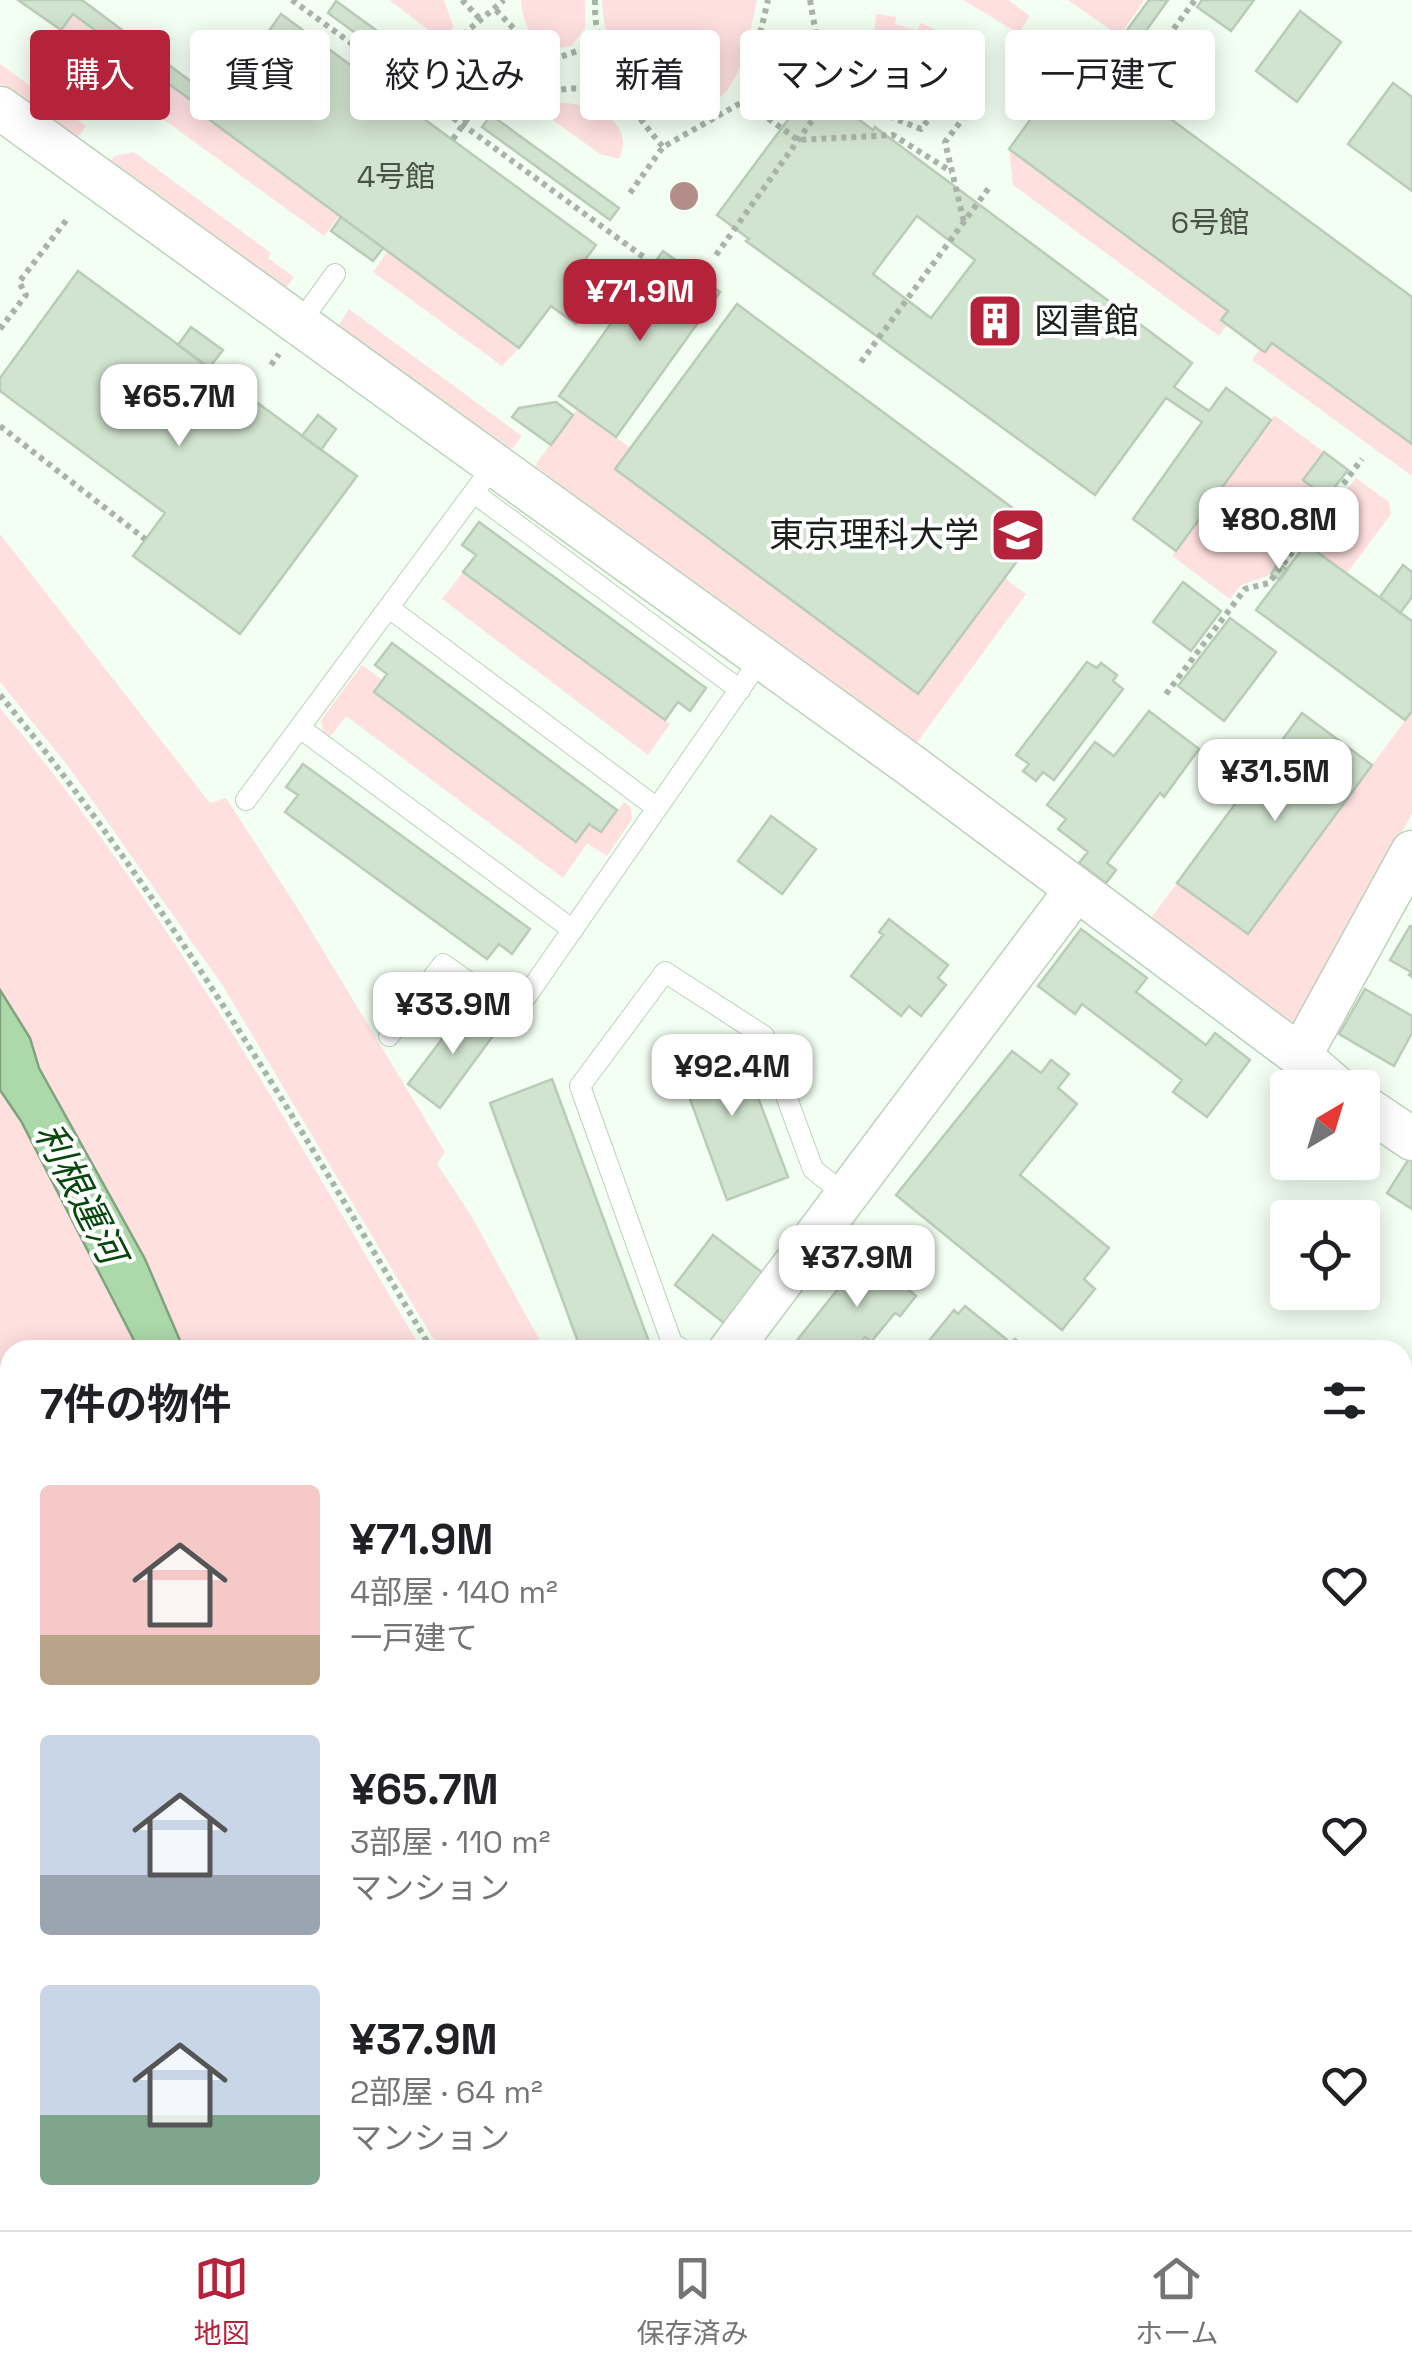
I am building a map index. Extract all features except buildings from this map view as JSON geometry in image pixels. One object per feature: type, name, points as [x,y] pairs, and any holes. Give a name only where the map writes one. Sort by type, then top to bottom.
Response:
[{"type":"street","points":[[0,108],[299,324],[484,479],[751,674],[1076,890],[1316,1070]]},
{"type":"street","points":[[1300,1056],[1401,899],[1412,852]]},
{"type":"street","points":[[737,1340],[1076,890]]},
{"type":"street","points":[[1380,1117],[1412,1139]]},
{"type":"lane","points":[[299,324],[335,274]]},
{"type":"lane","points":[[246,800],[484,479]]},
{"type":"lane","points":[[389,608],[657,808]]},
{"type":"lane","points":[[389,1036],[443,964],[514,1014],[751,674]]},
{"type":"lane","points":[[300,728],[573,930]]},
{"type":"lane","points":[[671,1340],[580,1086],[665,972],[764,1036],[813,1169],[845,1196]]},
{"type":"path","points":[[292,0],[645,258]]},
{"type":"path","points":[[462,0],[480,18]]},
{"type":"path","points":[[470,30],[504,0]]},
{"type":"path","points":[[595,0],[597,30]]},
{"type":"path","points":[[761,30],[768,0]]},
{"type":"path","points":[[810,0],[815,30]]},
{"type":"path","points":[[1172,30],[1194,0]]},
{"type":"path","points":[[496,10],[515,30]]},
{"type":"path","points":[[630,193],[663,147],[740,103]]},
{"type":"path","points":[[452,139],[467,120]]},
{"type":"path","points":[[642,120],[663,147]]},
{"type":"path","points":[[770,120],[798,140],[893,135],[952,172]]},
{"type":"path","points":[[716,255],[812,120]]},
{"type":"path","points":[[897,120],[921,129],[928,120]]},
{"type":"path","points":[[962,120],[945,142],[964,222]]},
{"type":"path","points":[[862,362],[991,185]]},
{"type":"path","points":[[0,330],[26,295],[19,282],[68,218]]},
{"type":"path","points":[[0,426],[146,539]]},
{"type":"path","points":[[1166,694],[1244,589],[1268,583],[1362,460]]},
{"type":"path","points":[[0,695],[120,848],[210,983],[426,1340]]},
{"type":"shaded area","points":[[389,0],[444,0],[452,30],[429,30]]},
{"type":"shaded area","points":[[521,0],[585,0],[585,28],[571,46],[560,48],[560,30],[529,30]]},
{"type":"shaded area","points":[[602,0],[757,0],[751,30],[740,30],[740,65],[720,97],[720,30],[606,30]]},
{"type":"shaded area","points":[[963,0],[1008,0],[1030,16],[1020,30],[1013,30]]},
{"type":"shaded area","points":[[1068,0],[1144,1],[1123,30],[1110,30]]},
{"type":"shaded area","points":[[73,14],[95,30],[61,30]]},
{"type":"shaded area","points":[[876,14],[896,17],[895,24],[917,30],[875,30]]},
{"type":"shaded area","points":[[921,23],[936,30],[917,30]]},
{"type":"shaded area","points":[[0,64],[30,86],[30,105],[0,84]]},
{"type":"shaded area","points":[[170,85],[190,100],[190,120],[208,120],[339,216],[324,236],[164,120],[170,120]]},
{"type":"shaded area","points":[[560,103],[580,105],[580,120],[612,120],[622,134],[619,159],[600,154],[554,121],[560,120]]},
{"type":"shaded area","points":[[50,120],[78,120],[86,126],[77,139]]},
{"type":"shaded area","points":[[1009,149],[1228,311],[1221,320],[1227,325],[1219,336],[1013,185]]},
{"type":"shaded area","points":[[134,152],[271,253],[268,258],[294,277],[286,288],[110,163],[114,156]]},
{"type":"shaded area","points":[[387,252],[519,348],[502,366],[373,272]]},
{"type":"shaded area","points":[[349,309],[522,436],[512,449],[338,326]]},
{"type":"shaded area","points":[[1272,343],[1412,444],[1412,476],[1252,360],[1260,349],[1265,352]]},
{"type":"shaded area","points":[[577,409],[631,448],[615,470],[918,694],[1005,578],[1026,594],[913,748],[535,465]]},
{"type":"shaded area","points":[[1274,415],[1324,452],[1303,480],[1326,498],[1268,576],[1241,585],[1230,599],[1172,556]]},
{"type":"shaded area","points":[[1356,478],[1389,502],[1391,514],[1347,573],[1306,544]]},
{"type":"shaded area","points":[[0,534],[210,803],[226,798],[445,1152],[437,1164],[472,1217],[540,1340],[434,1340],[223,986],[68,766],[0,682]]},
{"type":"shaded area","points":[[463,572],[670,724],[648,755],[442,599]]},
{"type":"shaded area","points":[[362,665],[382,680],[374,692],[575,841],[589,824],[601,832],[624,802],[631,807],[632,819],[607,856],[587,843],[563,878],[346,716],[330,737],[323,733],[321,720]]},
{"type":"shaded area","points":[[0,708],[117,860],[171,939],[416,1340],[180,1340],[145,1258],[39,1068],[30,1038],[0,990]]},
{"type":"shaded area","points":[[1412,711],[1412,813],[1303,1020],[1285,1024],[1148,922],[1177,883],[1248,934]]},
{"type":"shaded area","points":[[0,1090],[21,1121],[134,1340],[0,1340]]},
{"type":"water","name":"利根運河","points":[[0,990],[30,1038],[39,1068],[145,1259],[180,1340],[134,1340],[21,1121],[0,1090]]},
{"type":"place","name":"図書館","points":[[995,321]]},
{"type":"place","name":"東京理科大学","points":[[1018,535]]}]
